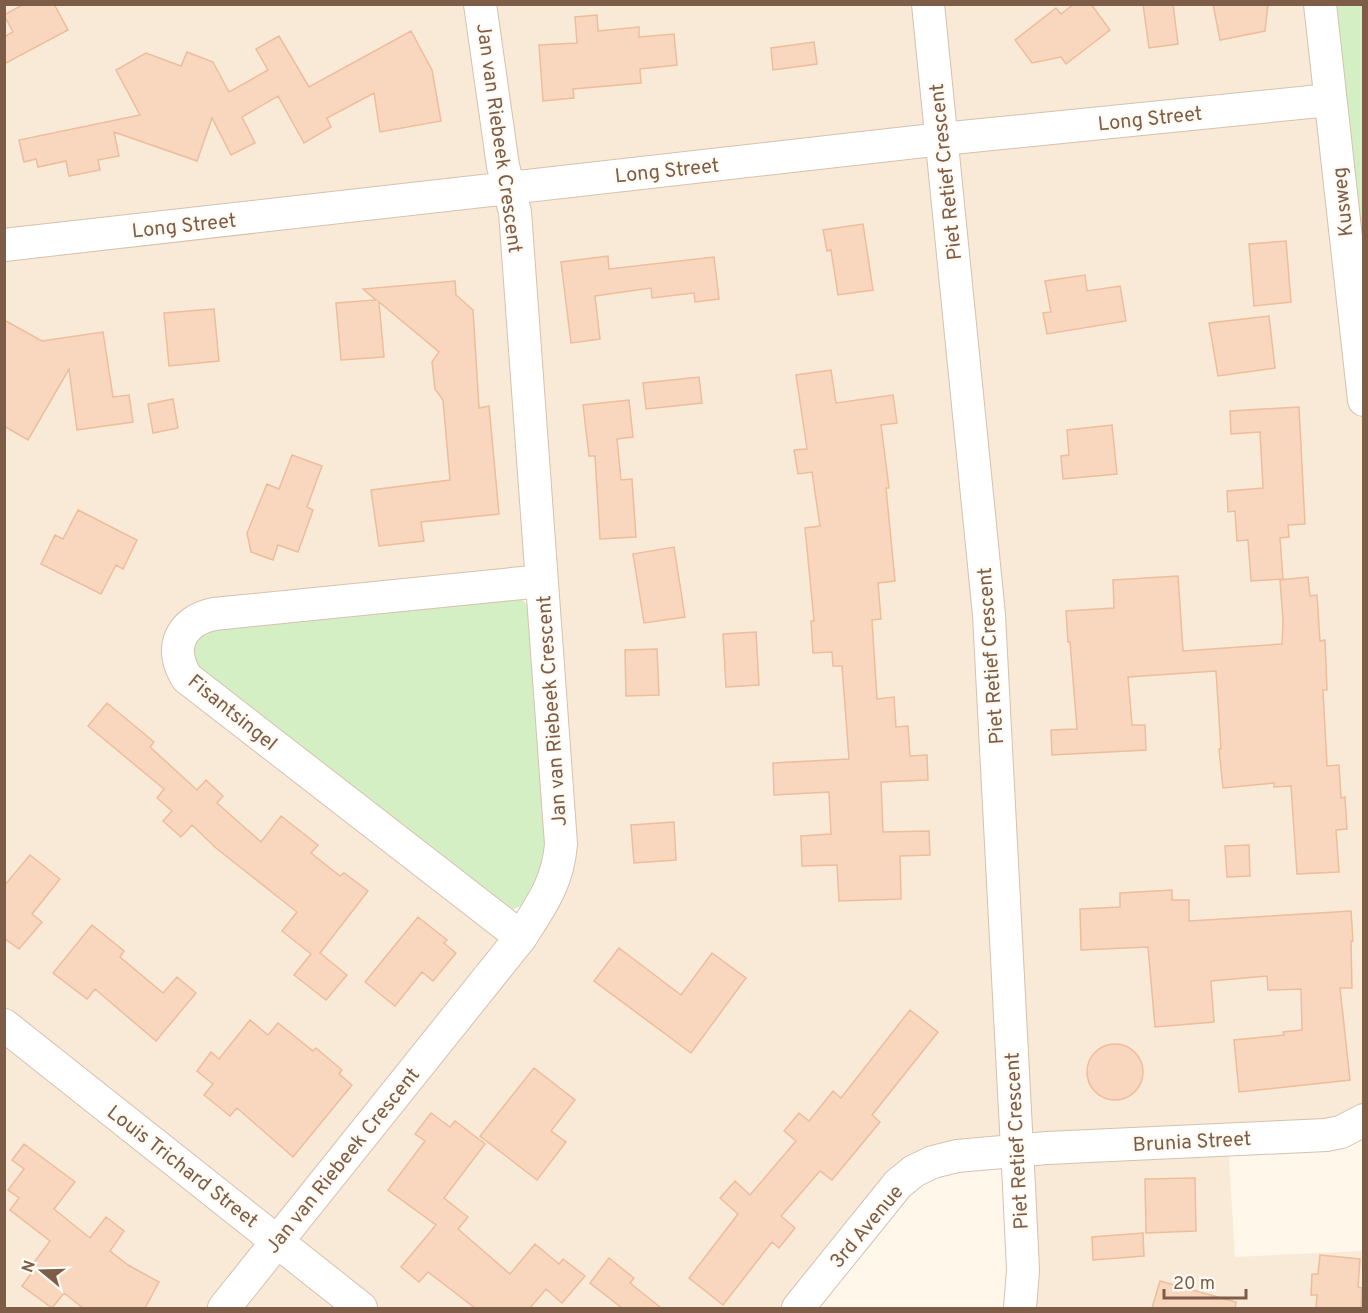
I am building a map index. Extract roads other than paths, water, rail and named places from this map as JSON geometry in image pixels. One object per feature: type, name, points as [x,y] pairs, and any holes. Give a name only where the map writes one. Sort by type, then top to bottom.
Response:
[{"type":"street","name":"Jan van Riebeek Crescent","points":[[224,1308],[521,937],[550,890],[556,875],[560,852],[515,212],[503,166],[480,4]]},
{"type":"street","name":"Piet Retief Crescent","points":[[928,4],[989,615],[1023,1270],[1020,1308]]},
{"type":"street","name":"Kusweg","points":[[1320,4],[1364,400]]},
{"type":"street","name":"Long Street","points":[[4,245],[942,139],[1330,100]]},
{"type":"street","name":"Fisantsingel","points":[[521,937],[187,678],[181,669],[178,647],[181,637],[194,621],[214,614],[542,581]]},
{"type":"street","name":"Louis Trichard Street","points":[[4,1025],[361,1308]]},
{"type":"street","name":"Brunia Street","points":[[1017,1150],[1326,1135],[1341,1132],[1364,1120]]},
{"type":"street","name":"3rd Avenue","points":[[798,1308],[898,1184],[914,1171],[944,1158],[1017,1150]]}]
